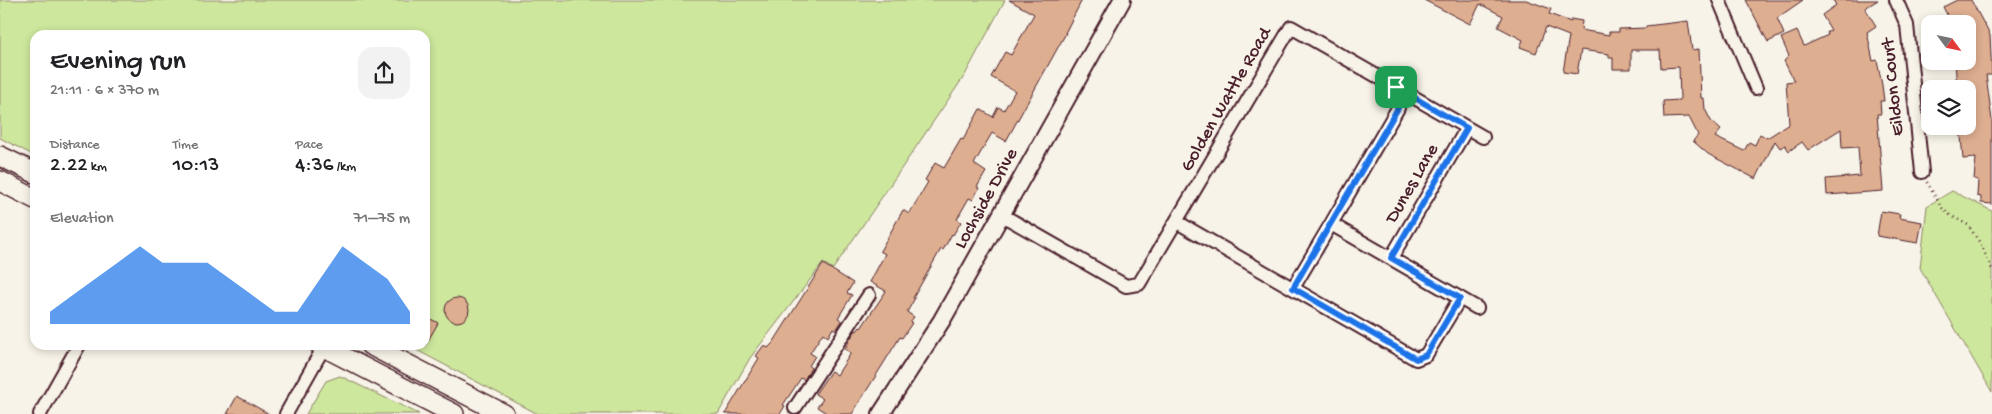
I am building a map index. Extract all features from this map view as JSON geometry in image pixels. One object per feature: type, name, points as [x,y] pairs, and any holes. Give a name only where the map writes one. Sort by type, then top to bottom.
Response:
[{"type":"main road","points":[[0,156],[30,171]]},
{"type":"main road","points":[[0,181],[30,196]]},
{"type":"main road","points":[[331,350],[454,414]]},
{"type":"main road","points":[[380,350],[504,414]]},
{"type":"street","name":"Lochside Drive","points":[[881,414],[942,320],[1122,0]]},
{"type":"street","points":[[1718,0],[1756,88]]},
{"type":"street","name":"Eildon Court","points":[[1896,0],[1907,24],[1922,172]]},
{"type":"street","name":"Golden Wattle Road","points":[[1002,215],[1126,286],[1139,284],[1291,27],[1396,87]]},
{"type":"street","points":[[1396,87],[1483,137]]},
{"type":"street","points":[[1293,288],[1398,108],[1396,87]]},
{"type":"street","name":"Dunes Lane","points":[[1391,258],[1467,128]]},
{"type":"street","points":[[1177,222],[1416,359],[1426,355],[1460,298]]},
{"type":"street","points":[[1331,224],[1477,308]]},
{"type":"street","points":[[797,412],[869,294]]},
{"type":"street","points":[[40,414],[75,350]]},
{"type":"street","points":[[286,414],[321,350]]},
{"type":"path","points":[[1922,172],[1941,207],[1948,214],[1968,225],[1974,233],[1992,269]]},
{"type":"green space","points":[[0,0],[1005,0],[965,75],[833,269],[823,263],[750,358],[718,414],[538,414],[416,350],[430,350],[430,30],[30,30],[30,153],[0,138]]},
{"type":"green space","points":[[1952,191],[1992,211],[1992,392],[1920,268],[1927,206]]},
{"type":"green space","points":[[340,376],[419,414],[306,414],[326,381]]},
{"type":"building","points":[[1009,0],[1082,0],[1066,33],[1006,141],[992,133],[974,164],[986,172],[977,187],[979,188],[973,200],[969,198],[957,219],[961,222],[943,250],[941,249],[913,298],[915,298],[907,312],[914,317],[910,322],[912,323],[902,338],[900,337],[852,414],[828,414],[817,407],[823,399],[815,394],[831,371],[837,375],[851,353],[845,349],[850,339],[856,330],[861,328],[886,291],[870,282],[885,254],[880,251],[903,210],[909,214],[928,182],[925,180],[935,163],[944,168],[961,139],[963,140],[980,109],[993,117],[998,107],[1004,110],[1015,91],[991,77],[1005,52],[1011,55],[1034,14]]},
{"type":"building","points":[[1424,0],[1526,0],[1551,9],[1549,14],[1571,22],[1571,19],[1582,21],[1581,30],[1609,35],[1609,32],[1619,32],[1619,29],[1646,28],[1646,26],[1688,21],[1692,50],[1699,49],[1701,98],[1704,98],[1705,109],[1711,121],[1721,130],[1715,137],[1744,151],[1749,142],[1755,145],[1760,134],[1767,138],[1789,124],[1786,82],[1794,81],[1784,61],[1789,56],[1781,38],[1797,31],[1804,46],[1828,35],[1827,32],[1831,30],[1822,15],[1836,5],[1833,0],[1878,0],[1865,8],[1876,26],[1867,32],[1873,61],[1877,60],[1884,101],[1880,101],[1881,114],[1877,114],[1883,191],[1827,195],[1826,179],[1860,176],[1858,147],[1842,148],[1841,129],[1808,150],[1802,142],[1789,151],[1785,145],[1780,148],[1775,141],[1756,179],[1708,154],[1693,141],[1698,135],[1689,117],[1664,118],[1663,101],[1680,100],[1679,67],[1661,68],[1660,50],[1631,50],[1631,69],[1613,69],[1613,58],[1609,58],[1609,54],[1581,50],[1577,74],[1563,72],[1569,36],[1546,27],[1536,53],[1520,47],[1523,40],[1498,27],[1503,16],[1480,4],[1470,24]]},
{"type":"building","points":[[1746,0],[1803,0],[1777,18],[1784,34],[1768,42]]},
{"type":"building","points":[[1957,0],[1971,0],[1990,35],[1992,75],[1986,75],[1992,120],[1992,204],[1981,203],[1981,197],[1977,196],[1978,180],[1974,179],[1976,158],[1963,159],[1961,135],[1976,135],[1976,80],[1956,80],[1956,70],[1976,70],[1976,15],[1947,15],[1943,7]]},
{"type":"building","points":[[1881,211],[1900,214],[1899,218],[1922,222],[1918,243],[1877,236]]},
{"type":"building","points":[[823,264],[853,283],[847,293],[852,295],[838,318],[842,321],[836,330],[833,328],[828,337],[823,333],[810,353],[815,356],[804,380],[801,378],[783,405],[785,406],[780,414],[725,414],[759,358],[756,356],[764,345],[768,348],[773,343]]},
{"type":"building","points":[[457,298],[465,302],[469,310],[465,318],[457,322],[449,318],[445,310],[449,302]]},
{"type":"building","points":[[430,319],[438,323],[430,337]]},
{"type":"building","points":[[237,396],[269,414],[227,414]]},
{"type":"route","points":[[1396,87],[1467,128],[1391,258],[1460,298],[1426,355],[1416,359],[1293,288],[1398,108],[1396,87]]}]
